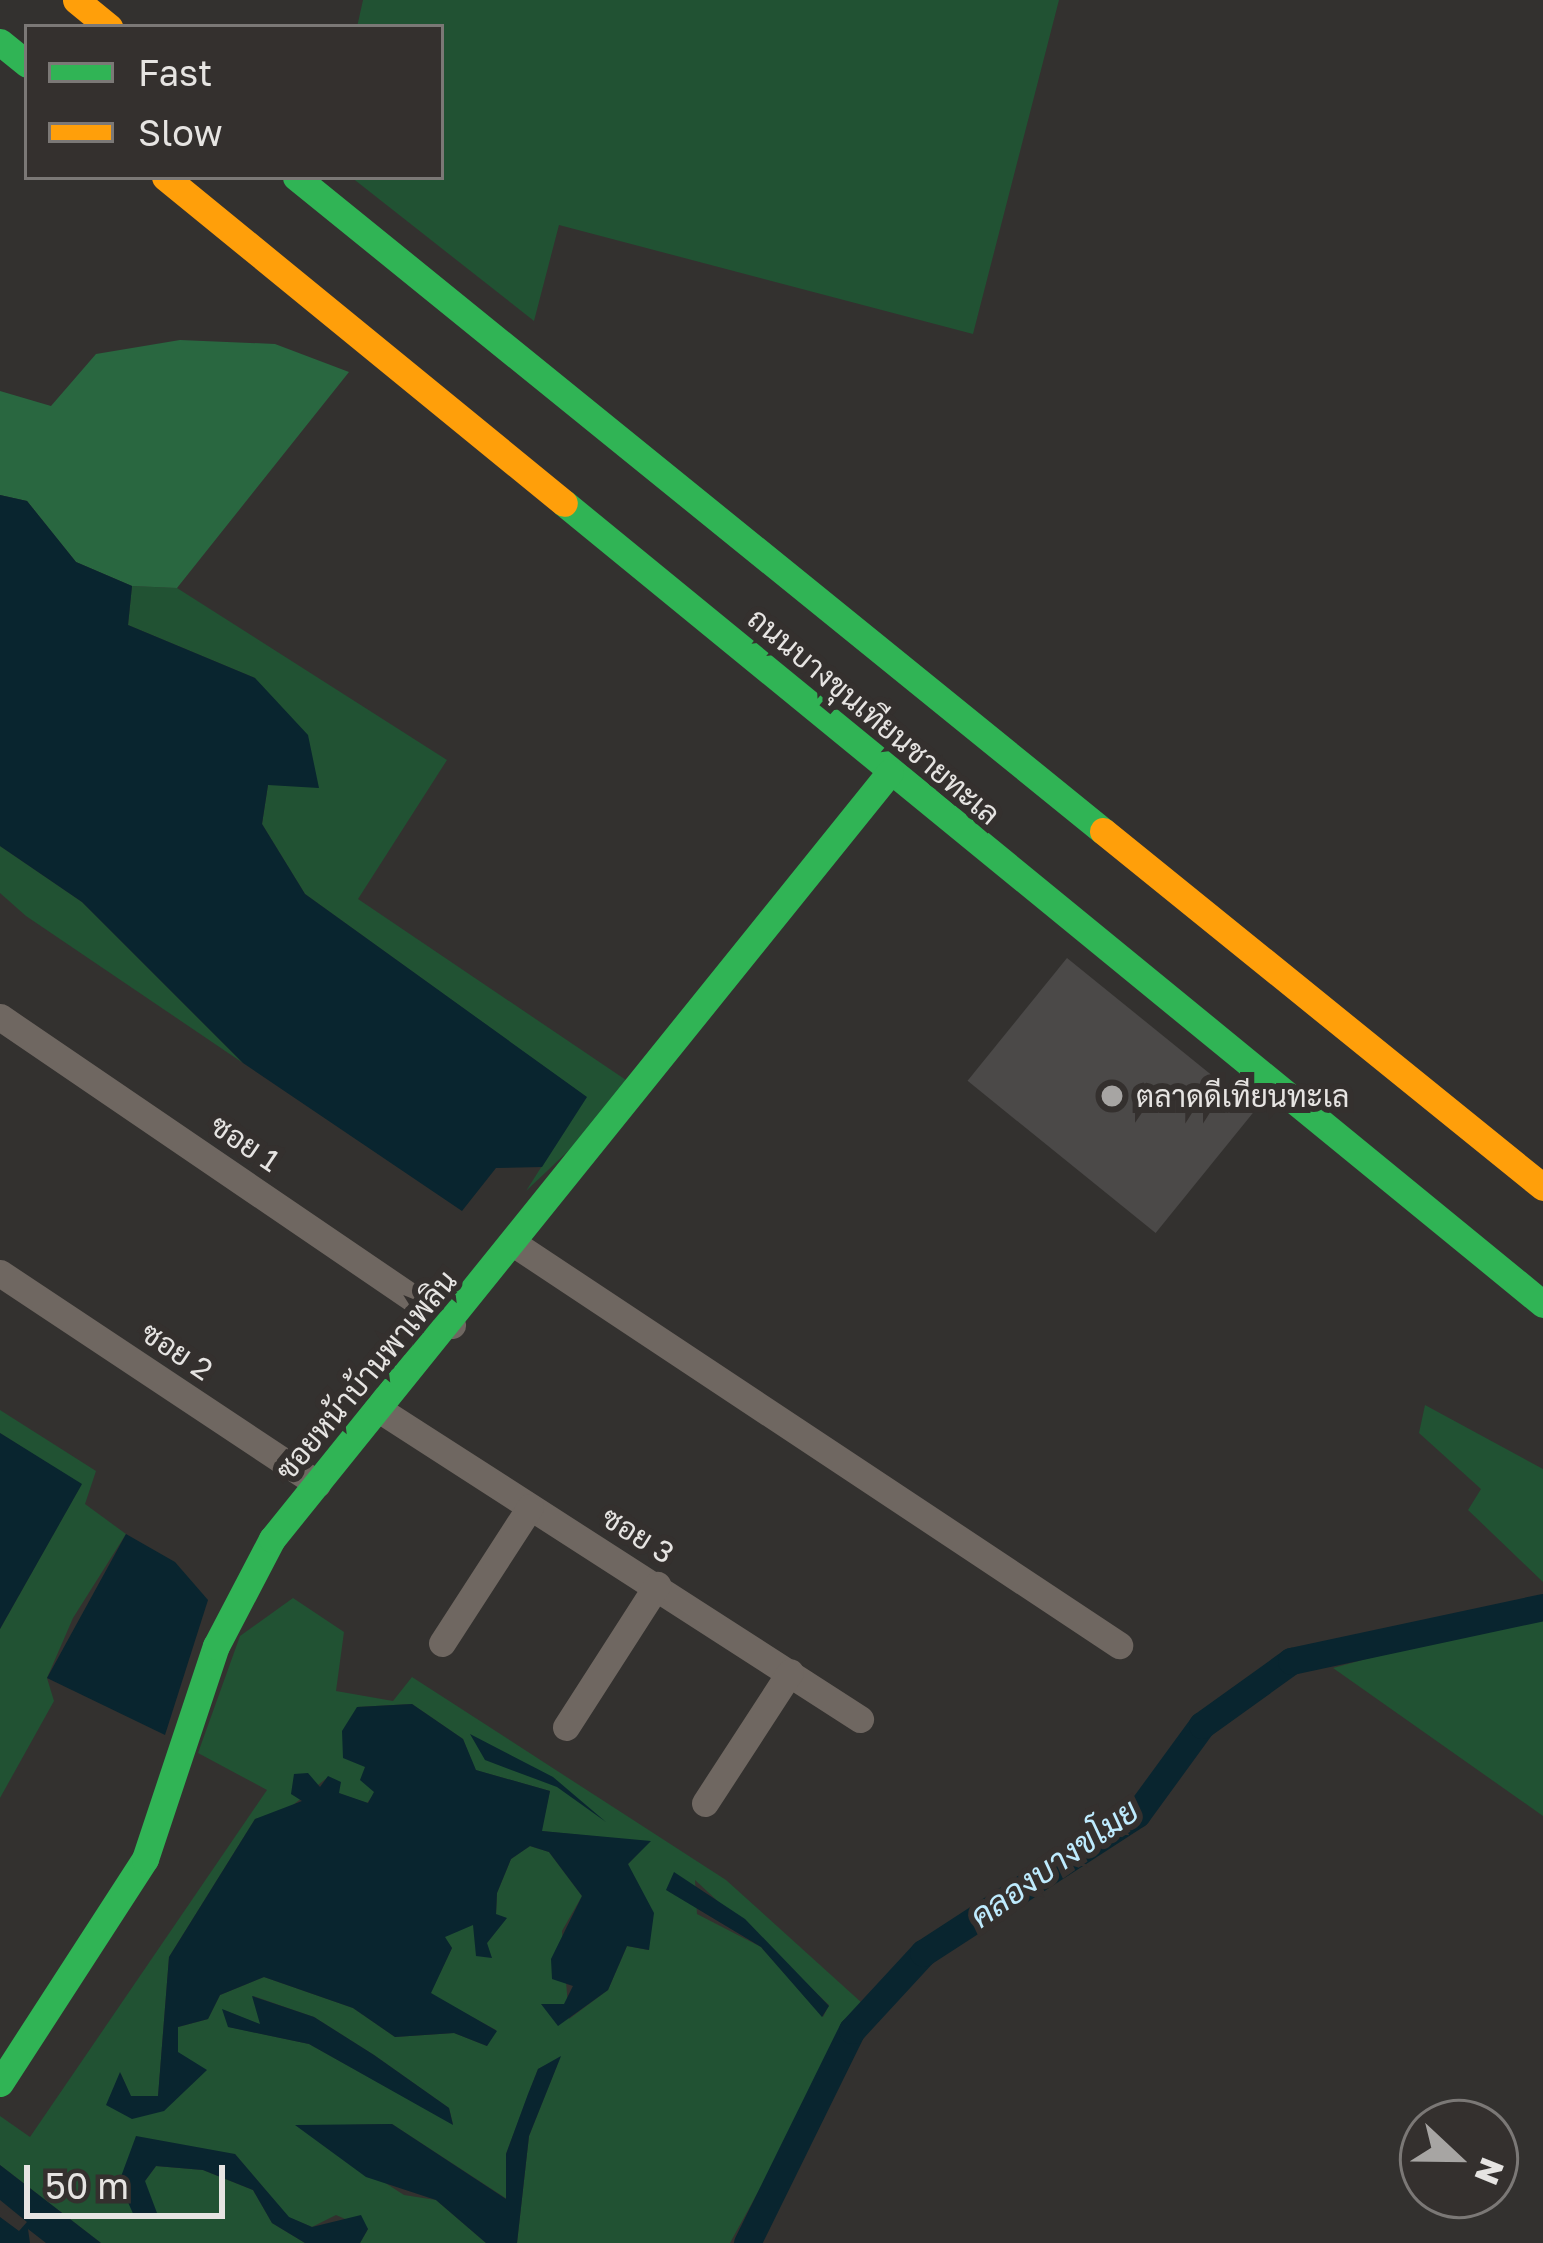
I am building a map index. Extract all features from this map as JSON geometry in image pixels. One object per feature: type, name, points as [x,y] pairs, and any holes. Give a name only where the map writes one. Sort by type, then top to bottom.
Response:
[{"type":"main road","points":[[76,0],[105,24]]},
{"type":"main road","points":[[0,42],[24,62]]},
{"type":"main road","name":"ถนนบางขุนเทียนชายทะเล","points":[[169,180],[1543,1304]]},
{"type":"main road","name":"ถนนบางขุนเทียนชายทะเล","points":[[300,180],[1543,1187]]},
{"type":"main road","name":"ซอยหน้าบ้านพาเพลิน","points":[[0,2084],[145,1859],[235,1599],[317,1484],[516,1245],[890,772]]},
{"type":"street","name":"ซอย 1","points":[[0,1017],[452,1324]]},
{"type":"street","points":[[516,1245],[1119,1646]]},
{"type":"street","name":"ซอย 2","points":[[0,1273],[317,1484]]},
{"type":"street","name":"ซอย 3","points":[[380,1410],[860,1718]]},
{"type":"street","points":[[442,1643],[530,1507]]},
{"type":"street","points":[[566,1727],[657,1585]]},
{"type":"street","points":[[705,1802],[790,1672]]},
{"type":"green space","points":[[363,0],[1059,0],[973,334],[559,225],[534,321],[355,180],[444,180],[444,24],[358,24]]},
{"type":"green space","points":[[180,340],[275,344],[349,372],[177,588],[132,586],[76,562],[27,501],[0,495],[0,391],[51,406],[96,354]]},
{"type":"green space","points":[[132,586],[177,588],[447,760],[358,899],[626,1080],[603,1118],[526,1191],[586,1097],[305,894],[262,824],[268,785],[255,678],[128,625]]},
{"type":"green space","points":[[0,846],[82,902],[243,1063],[26,916],[0,893]]},
{"type":"green space","points":[[1425,1405],[1543,1469],[1543,1582],[1468,1510],[1481,1489],[1419,1433]]},
{"type":"green space","points":[[0,1410],[96,1471],[85,1504],[126,1534],[73,1618],[47,1678],[54,1701],[0,1798],[0,1629],[81,1485],[0,1433]]},
{"type":"green space","points":[[293,1598],[344,1632],[336,1691],[393,1701],[412,1677],[726,1880],[862,2003],[730,2243],[517,2243],[529,2136],[560,2058],[538,2069],[506,2154],[507,2199],[392,2124],[297,2126],[404,2195],[436,2200],[486,2243],[360,2243],[368,2229],[336,2215],[312,2227],[288,2217],[235,2154],[127,2166],[119,2182],[145,2181],[156,2166],[203,2170],[253,2190],[272,2223],[305,2243],[101,2243],[0,2165],[0,2116],[30,2137],[267,1790],[198,1753],[240,1636]],"holes":[[[412,1704],[463,1739],[475,1770],[550,1791],[541,1831],[649,1842],[628,1864],[648,1950],[627,1946],[608,1990],[569,2019],[562,1931],[582,1896],[549,1852],[530,1846],[511,1859],[497,1893],[496,1915],[506,1918],[487,1943],[473,1924],[444,1937],[452,1948],[430,1994],[496,2030],[487,2046],[454,2033],[395,2037],[353,2008],[264,1977],[220,1995],[208,2019],[178,2027],[164,2111],[107,2105],[121,2074],[131,2097],[158,2097],[169,1957],[255,1819],[283,1813],[328,1777],[338,1793],[367,1803],[375,1793],[357,1707]],[[695,1880],[829,2005],[823,2017],[761,1947],[697,1914]],[[253,1996],[314,2017],[449,2108],[453,2124],[309,2044],[229,2027],[224,2010],[261,2025]]]},
{"type":"green space","points":[[1543,1617],[1543,1816],[1333,1668],[1517,1618]]},
{"type":"water","points":[[0,495],[27,501],[76,562],[132,586],[128,625],[255,678],[308,735],[319,788],[268,785],[262,824],[305,894],[587,1097],[542,1167],[496,1168],[462,1211],[243,1063],[82,902],[0,846]]},
{"type":"water","points":[[0,1433],[82,1484],[0,1629]]},
{"type":"water","points":[[126,1534],[175,1562],[208,1600],[165,1735],[47,1678]]},
{"type":"water","points":[[412,1704],[463,1739],[476,1770],[550,1791],[542,1831],[651,1841],[628,1864],[654,1913],[649,1950],[627,1946],[608,1990],[558,2026],[541,2004],[564,2004],[573,1986],[552,1979],[551,1959],[582,1896],[549,1852],[530,1846],[511,1859],[497,1893],[496,1914],[507,1918],[487,1943],[492,1958],[476,1956],[473,1925],[445,1937],[452,1948],[431,1993],[497,2031],[487,2046],[454,2033],[395,2037],[353,2008],[264,1977],[220,1995],[208,2019],[178,2027],[178,2052],[207,2070],[164,2111],[132,2119],[106,2105],[120,2072],[131,2096],[158,2096],[169,1957],[255,1819],[302,1801],[291,1794],[294,1774],[308,1773],[320,1787],[328,1776],[341,1782],[339,1793],[368,1803],[374,1792],[360,1780],[365,1767],[343,1758],[342,1731],[357,1707]]},
{"type":"water","points":[[470,1734],[553,1777],[606,1822],[557,1787],[485,1760]]},
{"type":"water","points":[[674,1872],[745,1919],[829,2006],[822,2017],[761,1947],[666,1890]]},
{"type":"water","points":[[252,1996],[314,2017],[374,2055],[449,2108],[453,2125],[309,2044],[228,2027],[222,2009],[260,2024]]},
{"type":"water","points":[[561,2056],[529,2136],[517,2243],[486,2243],[436,2200],[366,2177],[295,2125],[392,2124],[506,2199],[506,2154],[528,2094],[538,2069]]},
{"type":"water","points":[[136,2136],[235,2154],[289,2217],[312,2227],[361,2215],[368,2229],[360,2243],[305,2243],[272,2223],[253,2190],[203,2170],[156,2166],[145,2181],[157,2213],[135,2218],[119,2182]]},
{"type":"water","points":[[0,2165],[101,2243],[46,2243],[28,2229],[30,2243],[0,2243],[0,2217],[19,2231],[27,2222],[0,2200]]},
{"type":"building","name":"ตลาดดีเทียนทะเล","points":[[1067,958],[1255,1110],[1156,1233],[968,1081]]},
{"type":"waterway","name":"คลองบางขโมย","points":[[747,2243],[852,2030],[923,1953],[1137,1814],[1202,1725],[1291,1661],[1543,1607]]},
{"type":"traffic: fast","points":[[0,42],[24,62]]},
{"type":"traffic: fast","points":[[300,180],[1103,831]]},
{"type":"traffic: fast","points":[[564,503],[1543,1304]]},
{"type":"traffic: fast","points":[[0,2083],[145,1859],[216,1646],[272,1539],[890,772]]},
{"type":"traffic: slow","points":[[76,0],[105,24]]},
{"type":"traffic: slow","points":[[169,180],[564,503]]},
{"type":"traffic: slow","points":[[1103,831],[1543,1187]]},
{"type":"place","name":"ตลาดดีเทียนทะเล","points":[[1112,1096]]}]
